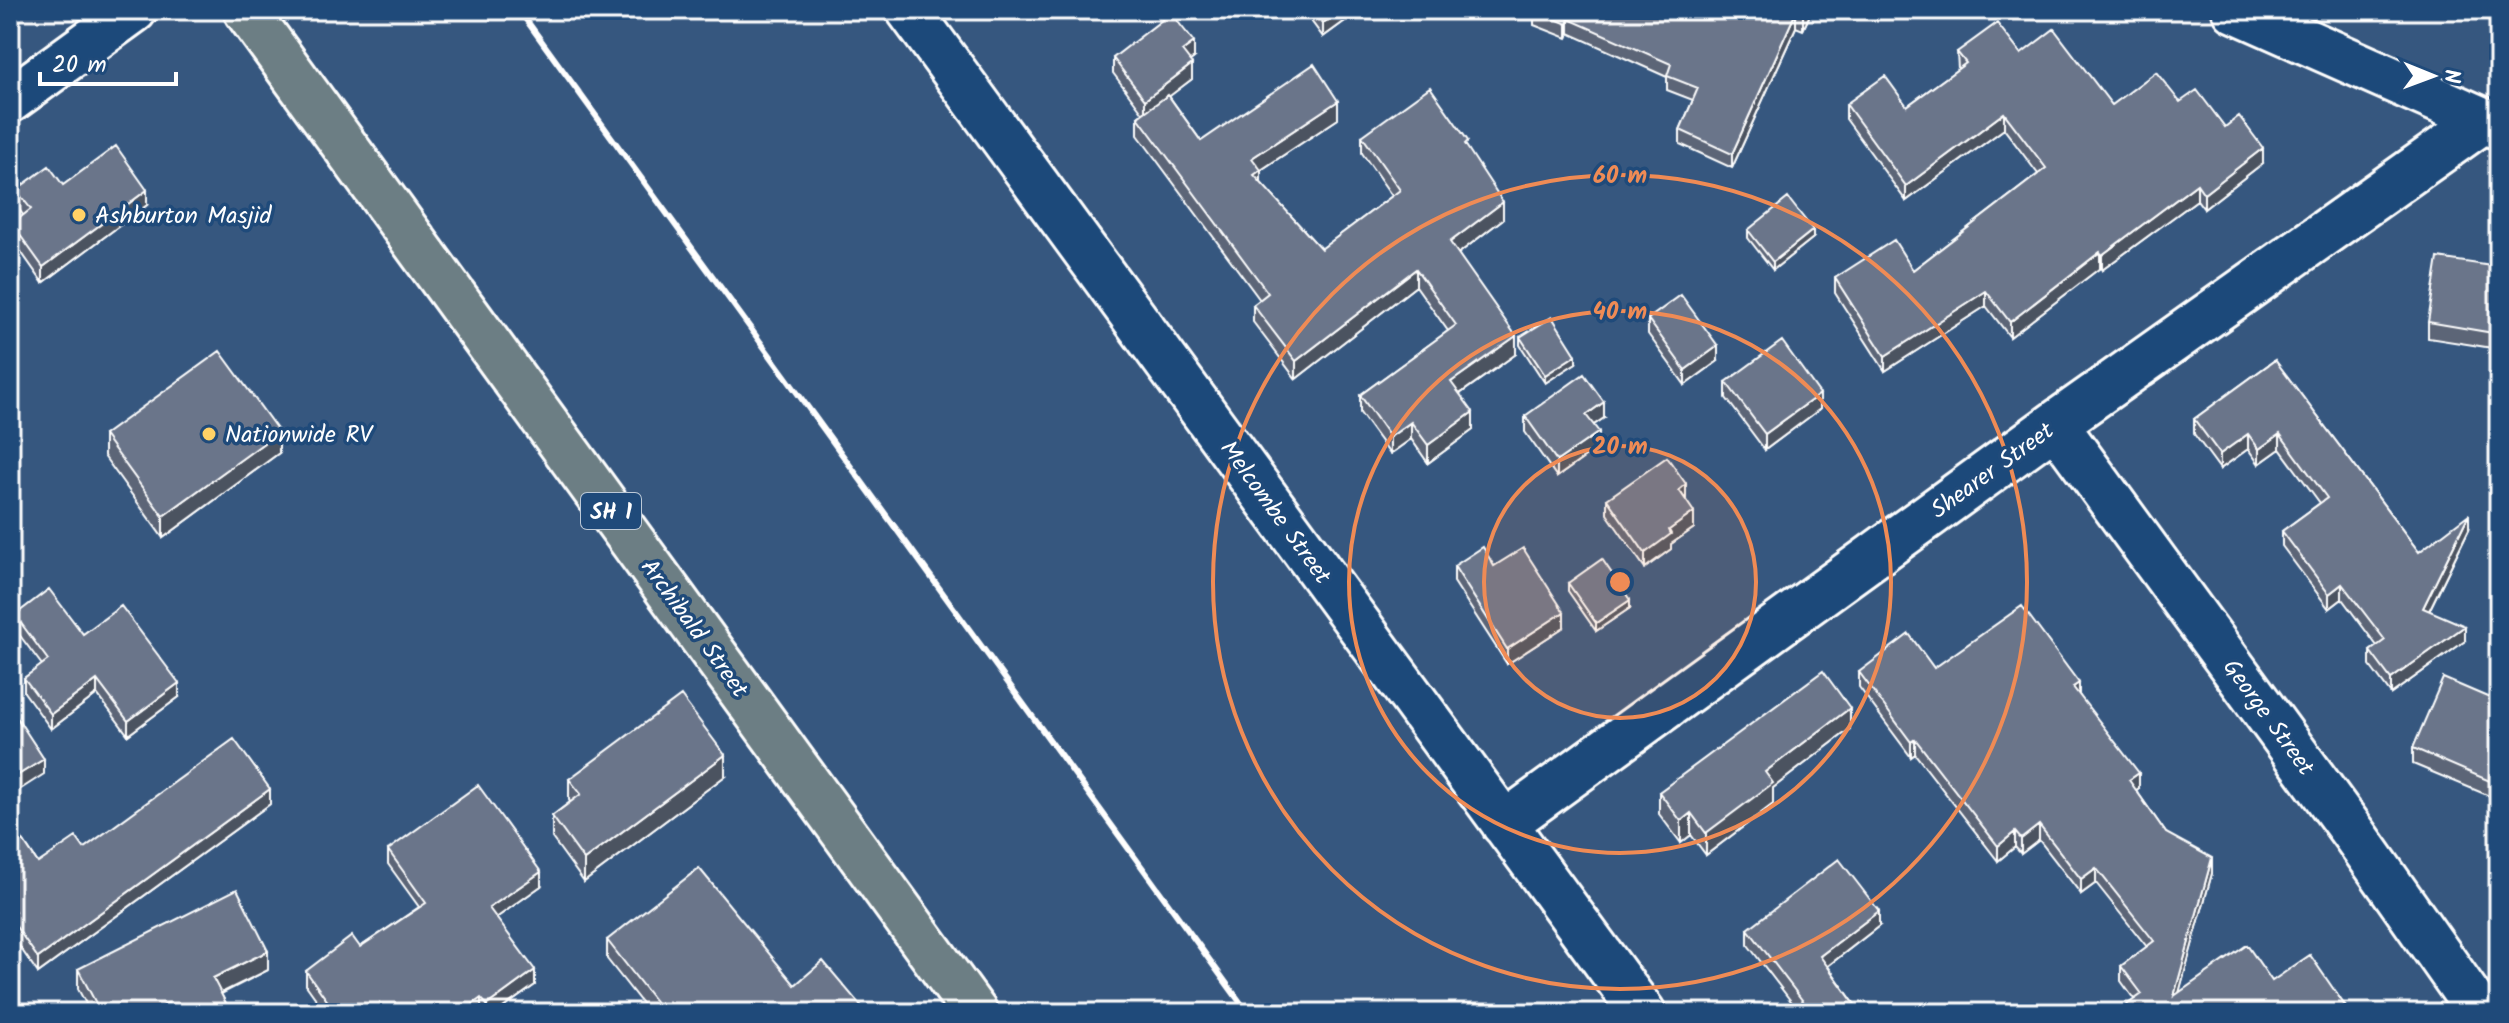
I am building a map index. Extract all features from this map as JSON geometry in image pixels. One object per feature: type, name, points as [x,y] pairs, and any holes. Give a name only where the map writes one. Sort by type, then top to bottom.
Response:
[{"type":"highway","name":"Archibald Street","points":[[246,10],[975,1013]]},
{"type":"street","points":[[10,100],[134,10]]},
{"type":"street","name":"Melcombe Street","points":[[909,10],[1643,1013]]},
{"type":"street","points":[[2235,10],[2491,124]]},
{"type":"street","name":"Shearer Street","points":[[1504,824],[2055,424],[2491,124]]},
{"type":"street","name":"George Street","points":[[2055,424],[2336,809],[2480,1013]]},
{"type":"building","points":[[1313,10],[1341,10],[1323,23]]},
{"type":"building","points":[[1534,10],[1806,10],[1803,15],[1796,12],[1732,154],[1680,130],[1698,88],[1667,76],[1671,64],[1569,19],[1567,24]]},
{"type":"building","points":[[1171,13],[1194,42],[1182,51],[1192,64],[1145,100],[1113,58]]},
{"type":"building","points":[[1997,23],[2021,54],[2054,29],[2112,105],[2156,72],[2180,102],[2197,90],[2225,127],[2239,116],[2263,148],[2204,194],[2197,184],[2102,255],[2100,252],[2010,322],[1986,291],[1885,356],[1835,278],[1894,240],[1913,270],[2046,168],[2004,113],[1906,186],[1846,104],[1885,76],[1907,106],[1966,63],[1957,52]]},
{"type":"building","points":[[1314,64],[1338,101],[1252,158],[1261,170],[1254,175],[1321,249],[1400,190],[1362,136],[1430,87],[1468,141],[1465,144],[1503,202],[1450,242],[1516,336],[1451,382],[1473,412],[1428,445],[1411,422],[1390,437],[1360,395],[1456,325],[1416,269],[1296,361],[1253,305],[1268,293],[1138,117],[1168,95],[1201,141]]},
{"type":"building","name":"Ashburton Masjid","points":[[116,146],[147,190],[43,267],[12,224],[31,209],[16,190],[49,166],[63,185]]},
{"type":"building","points":[[1788,198],[1813,230],[1773,262],[1748,230]]},
{"type":"building","points":[[2438,258],[2499,267],[2499,334],[2428,322]]},
{"type":"building","points":[[1681,295],[1718,346],[1685,370],[1648,319]]},
{"type":"building","points":[[1552,317],[1576,355],[1545,375],[1520,337]]},
{"type":"building","points":[[1782,341],[1820,394],[1765,434],[1726,382]]},
{"type":"building","points":[[220,351],[279,432],[163,516],[104,435]]},
{"type":"building","points":[[2275,360],[2419,552],[2469,514],[2423,608],[2465,626],[2391,679],[2370,651],[2385,640],[2342,584],[2329,594],[2282,531],[2327,498],[2280,434],[2259,449],[2248,434],[2220,454],[2194,419]]},
{"type":"building","points":[[1584,374],[1604,402],[1586,415],[1599,432],[1557,461],[1525,416]]},
{"type":"building","points":[[1667,457],[1686,484],[1679,490],[1694,512],[1645,553],[1607,499]]},
{"type":"building","points":[[1483,547],[1494,566],[1523,548],[1564,612],[1507,649],[1454,566]]},
{"type":"building","points":[[1602,559],[1630,600],[1596,623],[1568,583]]},
{"type":"building","points":[[49,589],[83,634],[121,606],[179,683],[128,721],[97,680],[51,714],[24,678],[48,660],[15,615]]},
{"type":"building","points":[[2022,606],[2079,683],[2073,687],[2139,773],[2129,780],[2166,833],[2212,858],[2174,996],[2247,945],[2272,981],[2310,955],[2350,1013],[2115,1013],[2142,994],[2121,966],[2154,941],[2096,868],[2081,879],[2039,825],[2021,839],[2015,832],[1998,846],[1915,739],[1911,742],[1859,672],[1909,634],[1934,668]]},
{"type":"building","points":[[1823,671],[1850,708],[1765,772],[1773,783],[1706,833],[1691,813],[1681,821],[1659,792]]},
{"type":"building","points":[[2443,678],[2499,702],[2499,785],[2413,748]]},
{"type":"building","points":[[681,696],[725,755],[584,860],[552,816],[581,794],[569,779]]},
{"type":"building","points":[[10,707],[44,759],[10,780]]},
{"type":"building","points":[[234,739],[270,789],[38,958],[10,918],[15,912],[10,905],[10,821],[38,863],[76,837],[84,848]]},
{"type":"building","points":[[478,785],[541,872],[489,908],[535,970],[487,1005],[481,998],[461,1013],[336,1013],[306,971],[352,936],[360,947],[426,903],[388,850]]},
{"type":"building","points":[[1839,859],[1879,911],[1820,956],[1861,1013],[1812,1013],[1748,929]]},
{"type":"building","points":[[699,868],[795,985],[823,961],[861,1006],[852,1013],[645,1013],[657,1004],[607,940]]},
{"type":"building","points":[[237,889],[268,951],[213,978],[231,1013],[173,1013],[168,1003],[149,1013],[101,1013],[78,969]]},
{"type":"railway","points":[[519,10],[1248,1013]]},
{"type":"place","name":"Ashburton Masjid","points":[[79,215]]},
{"type":"place","name":"Nationwide RV","points":[[209,434]]}]
